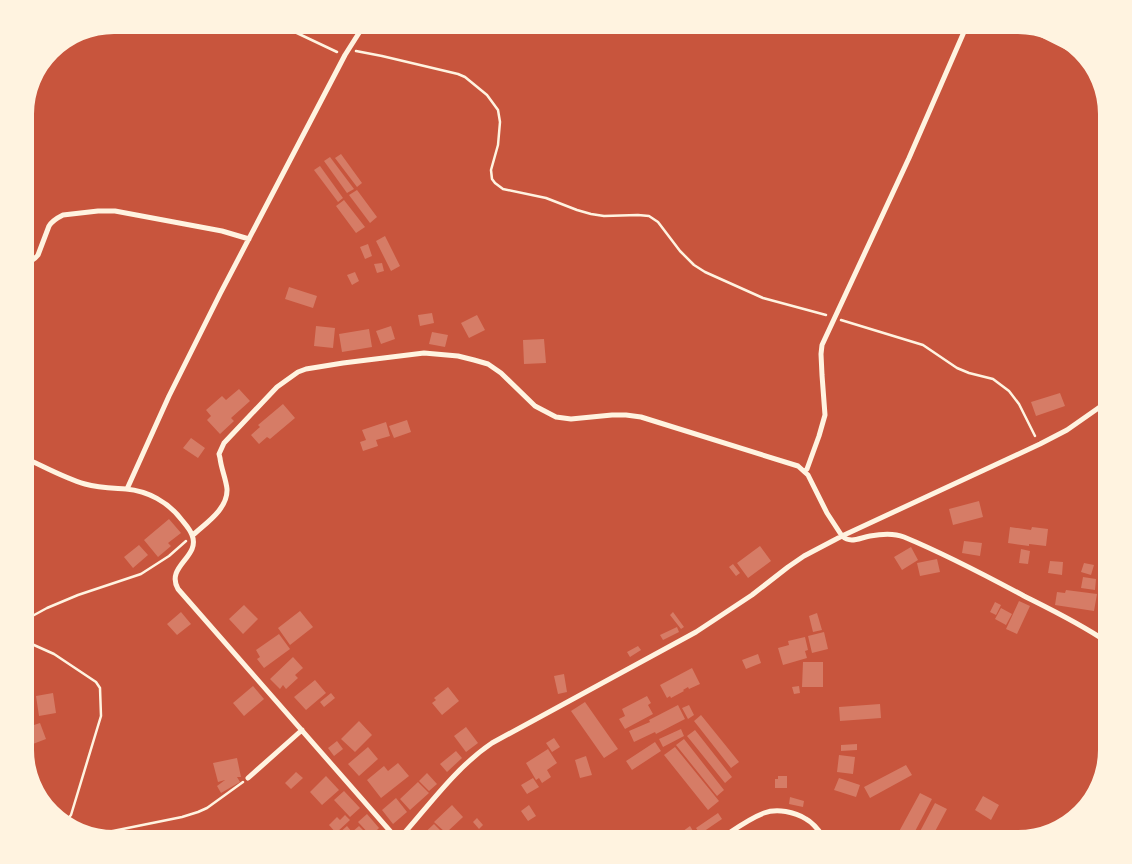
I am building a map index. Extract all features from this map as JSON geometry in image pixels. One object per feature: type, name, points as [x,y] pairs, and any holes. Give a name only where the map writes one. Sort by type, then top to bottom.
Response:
[{"type":"street","points":[[128,489],[169,396],[345,55],[358,34]]},
{"type":"street","points":[[805,471],[825,416],[821,368],[822,345],[909,158],[963,34]]},
{"type":"street","points":[[34,259],[38,255],[49,226],[58,217],[98,211],[115,211],[222,231],[249,239]]},
{"type":"street","points":[[192,535],[216,514],[226,498],[226,486],[220,458],[220,451],[224,443],[294,374],[306,369],[424,354],[458,356],[488,364],[501,373],[535,406],[556,417],[571,419],[612,415],[641,417],[798,466],[808,475],[827,513],[845,539],[852,541],[869,536],[898,535],[942,554],[1098,637]]},
{"type":"street","points":[[406,830],[438,794],[480,752],[504,737],[696,632],[752,595],[804,556],[842,536],[1040,444],[1067,430],[1098,408]]},
{"type":"street","points":[[34,462],[84,484],[103,488],[128,489],[149,494],[168,505],[178,514],[194,541],[192,550],[176,571],[174,579],[178,589],[390,830]]},
{"type":"street","points":[[248,778],[302,730]]},
{"type":"street","points":[[734,830],[765,813],[777,811],[791,812],[806,818],[819,830]]},
{"type":"path","points":[[300,34],[345,55]]},
{"type":"path","points":[[349,48],[355,51],[458,74],[465,77],[487,95],[499,114],[498,145],[491,170],[492,179],[502,189],[546,198],[591,214],[604,216],[650,216],[658,222],[680,251],[694,265],[705,272],[763,298],[922,344],[957,368],[993,379],[1009,391],[1019,404],[1040,444]]},
{"type":"path","points":[[34,615],[70,598],[141,574],[169,556],[192,535]]},
{"type":"path","points":[[34,645],[54,654],[96,682],[100,688],[100,716],[69,817]]},
{"type":"path","points":[[118,830],[198,812],[207,808],[248,778]]},
{"type":"building","points":[[341,154],[362,183],[357,187],[335,158]]},
{"type":"building","points":[[330,157],[354,189],[347,193],[324,161]]},
{"type":"building","points":[[320,166],[343,198],[338,202],[314,170]]},
{"type":"building","points":[[357,190],[377,217],[370,223],[349,195]]},
{"type":"building","points":[[344,200],[365,227],[356,233],[336,206]]},
{"type":"building","points":[[385,236],[400,266],[391,271],[376,241]]},
{"type":"building","points":[[368,244],[372,256],[365,259],[360,247]]},
{"type":"building","points":[[382,263],[384,271],[377,273],[374,264]]},
{"type":"building","points":[[355,272],[359,281],[352,285],[347,275]]},
{"type":"building","points":[[289,287],[317,296],[313,308],[285,299]]},
{"type":"building","points":[[432,313],[434,323],[420,326],[418,315]]},
{"type":"building","points":[[477,315],[485,330],[469,338],[461,323]]},
{"type":"building","points":[[316,326],[335,328],[333,348],[314,346]]},
{"type":"building","points":[[391,326],[395,339],[381,344],[376,331]]},
{"type":"building","points":[[369,329],[372,347],[342,352],[339,334]]},
{"type":"building","points":[[432,332],[448,335],[445,347],[429,344]]},
{"type":"building","points":[[544,339],[546,363],[524,364],[523,340]]},
{"type":"building","points":[[239,389],[250,401],[231,418],[234,421],[220,434],[207,420],[211,416],[206,410],[222,396],[226,400]]},
{"type":"building","points":[[1060,393],[1065,406],[1036,416],[1031,402]]},
{"type":"building","points":[[283,404],[295,418],[270,439],[267,437],[259,444],[251,435],[260,427],[258,425]]},
{"type":"building","points":[[407,420],[411,432],[394,438],[389,426]]},
{"type":"building","points":[[386,422],[390,436],[376,440],[378,446],[363,451],[360,442],[366,440],[362,430]]},
{"type":"building","points":[[191,438],[205,448],[198,458],[183,448]]},
{"type":"building","points":[[979,501],[983,517],[953,525],[949,509]]},
{"type":"building","points":[[169,519],[181,533],[168,543],[171,546],[158,557],[144,540]]},
{"type":"building","points":[[1010,527],[1031,530],[1032,527],[1048,529],[1046,546],[1008,543]]},
{"type":"building","points":[[964,541],[982,543],[980,556],[962,553]]},
{"type":"building","points":[[139,545],[148,555],[133,568],[124,557]]},
{"type":"building","points":[[760,546],[771,561],[748,578],[737,563]]},
{"type":"building","points":[[911,547],[918,560],[902,570],[894,557]]},
{"type":"building","points":[[1021,549],[1030,551],[1028,564],[1019,563]]},
{"type":"building","points":[[937,559],[940,572],[920,576],[917,563]]},
{"type":"building","points":[[1050,561],[1063,562],[1062,575],[1048,573]]},
{"type":"building","points":[[1084,563],[1094,565],[1091,575],[1081,572]]},
{"type":"building","points":[[733,564],[740,573],[736,576],[729,567]]},
{"type":"building","points":[[1083,577],[1096,579],[1095,590],[1081,588]]},
{"type":"building","points":[[1066,590],[1097,594],[1094,611],[1055,605],[1057,592],[1065,593]]},
{"type":"building","points":[[1019,601],[1030,606],[1017,634],[1006,629]]},
{"type":"building","points":[[995,602],[1001,605],[996,615],[990,612]]},
{"type":"building","points":[[244,605],[258,619],[243,634],[229,619]]},
{"type":"building","points":[[1001,608],[1012,614],[1006,625],[995,619]]},
{"type":"building","points":[[300,611],[313,627],[290,645],[278,628]]},
{"type":"building","points":[[181,612],[191,624],[177,635],[167,624]]},
{"type":"building","points":[[673,612],[684,627],[681,629],[670,615]]},
{"type":"building","points":[[817,613],[822,630],[813,632],[809,616]]},
{"type":"building","points":[[677,627],[679,632],[663,640],[660,635]]},
{"type":"building","points":[[824,632],[828,649],[812,653],[808,636]]},
{"type":"building","points":[[279,634],[290,649],[264,668],[257,659],[260,657],[256,650]]},
{"type":"building","points":[[805,637],[808,650],[805,651],[807,658],[783,665],[778,648],[789,645],[788,641]]},
{"type":"building","points":[[638,646],[641,650],[630,657],[627,652]]},
{"type":"building","points":[[758,654],[761,663],[746,669],[742,660]]},
{"type":"building","points":[[293,657],[303,668],[295,675],[298,678],[286,689],[283,685],[280,689],[270,679]]},
{"type":"building","points":[[803,662],[823,662],[823,687],[802,687]]},
{"type":"building","points":[[692,668],[700,684],[689,689],[688,687],[671,698],[670,696],[667,698],[660,685]]},
{"type":"building","points":[[564,674],[567,692],[558,694],[554,676]]},
{"type":"building","points":[[315,680],[326,693],[306,710],[294,697]]},
{"type":"building","points":[[253,686],[264,699],[244,716],[233,703]]},
{"type":"building","points":[[799,686],[800,693],[794,694],[792,687]]},
{"type":"building","points":[[448,687],[459,701],[442,715],[432,703],[436,700],[434,698]]},
{"type":"building","points":[[53,693],[56,713],[39,716],[36,696]]},
{"type":"building","points":[[331,693],[335,698],[324,707],[320,702]]},
{"type":"building","points":[[647,696],[651,703],[648,705],[653,714],[625,729],[619,719],[625,716],[622,709]]},
{"type":"building","points":[[585,702],[618,749],[604,758],[571,711]]},
{"type":"building","points":[[880,704],[881,718],[840,721],[839,707]]},
{"type":"building","points":[[678,705],[685,719],[656,734],[649,720]]},
{"type":"building","points":[[689,705],[694,715],[688,719],[682,708]]},
{"type":"building","points":[[701,715],[739,762],[731,768],[694,721]]},
{"type":"building","points":[[359,721],[372,735],[355,752],[341,739]]},
{"type":"building","points":[[650,722],[655,732],[634,742],[629,731]]},
{"type":"building","points":[[40,723],[46,739],[34,744],[34,725]]},
{"type":"building","points":[[466,727],[478,743],[466,752],[454,736]]},
{"type":"building","points":[[681,729],[684,736],[663,747],[659,739]]},
{"type":"building","points":[[695,730],[732,777],[725,783],[687,736]]},
{"type":"building","points":[[554,738],[560,747],[552,752],[546,743]]},
{"type":"building","points":[[684,739],[724,790],[717,796],[676,745]]},
{"type":"building","points":[[337,741],[343,749],[334,756],[328,748]]},
{"type":"building","points":[[655,742],[661,751],[632,770],[626,761]]},
{"type":"building","points":[[857,744],[857,750],[841,751],[841,745]]},
{"type":"building","points":[[368,747],[378,759],[359,776],[348,764]]},
{"type":"building","points":[[675,747],[719,801],[708,810],[664,755]]},
{"type":"building","points":[[548,749],[557,763],[547,770],[551,777],[542,783],[539,778],[536,780],[526,763]]},
{"type":"building","points":[[456,751],[462,758],[447,772],[440,764]]},
{"type":"building","points":[[839,755],[855,757],[853,774],[837,772]]},
{"type":"building","points":[[586,756],[592,775],[580,778],[575,760]]},
{"type":"building","points":[[237,758],[241,777],[237,777],[240,782],[221,793],[217,786],[225,780],[218,782],[213,763]]},
{"type":"building","points":[[398,763],[409,776],[381,798],[367,780],[384,766],[388,771]]},
{"type":"building","points":[[906,765],[912,775],[870,798],[864,787]]},
{"type":"building","points":[[296,772],[303,778],[291,789],[285,783]]},
{"type":"building","points":[[427,773],[437,784],[429,791],[419,781]]},
{"type":"building","points":[[326,776],[339,790],[322,805],[310,792]]},
{"type":"building","points":[[778,776],[787,776],[787,788],[775,788],[775,779],[778,779]]},
{"type":"building","points":[[533,778],[539,787],[527,794],[521,785]]},
{"type":"building","points":[[839,778],[860,785],[856,797],[834,790]]},
{"type":"building","points":[[418,782],[429,793],[410,810],[400,799]]},
{"type":"building","points":[[344,791],[360,808],[350,817],[334,800]]},
{"type":"building","points":[[920,793],[932,799],[916,830],[900,830]]},
{"type":"building","points":[[983,796],[999,805],[991,820],[975,810]]},
{"type":"building","points":[[790,797],[804,801],[803,807],[789,804]]},
{"type":"building","points":[[396,798],[407,812],[393,824],[382,810]]},
{"type":"building","points":[[935,803],[947,809],[936,830],[921,830]]},
{"type":"building","points":[[452,805],[463,817],[449,830],[443,830],[434,822]]},
{"type":"building","points":[[529,805],[536,816],[528,821],[521,811]]},
{"type":"building","points":[[718,813],[722,819],[706,830],[697,830],[696,828]]},
{"type":"building","points":[[367,814],[379,828],[377,830],[365,830],[358,822]]},
{"type":"building","points":[[345,815],[350,820],[339,830],[333,830],[329,825],[337,817],[340,820]]},
{"type":"building","points":[[477,818],[483,825],[479,829],[473,822]]},
{"type":"building","points":[[434,824],[440,830],[428,830]]},
{"type":"building","points":[[347,826],[350,830],[342,830]]},
{"type":"building","points":[[359,826],[363,830],[354,830]]},
{"type":"building","points":[[690,826],[692,830],[685,830]]}]
